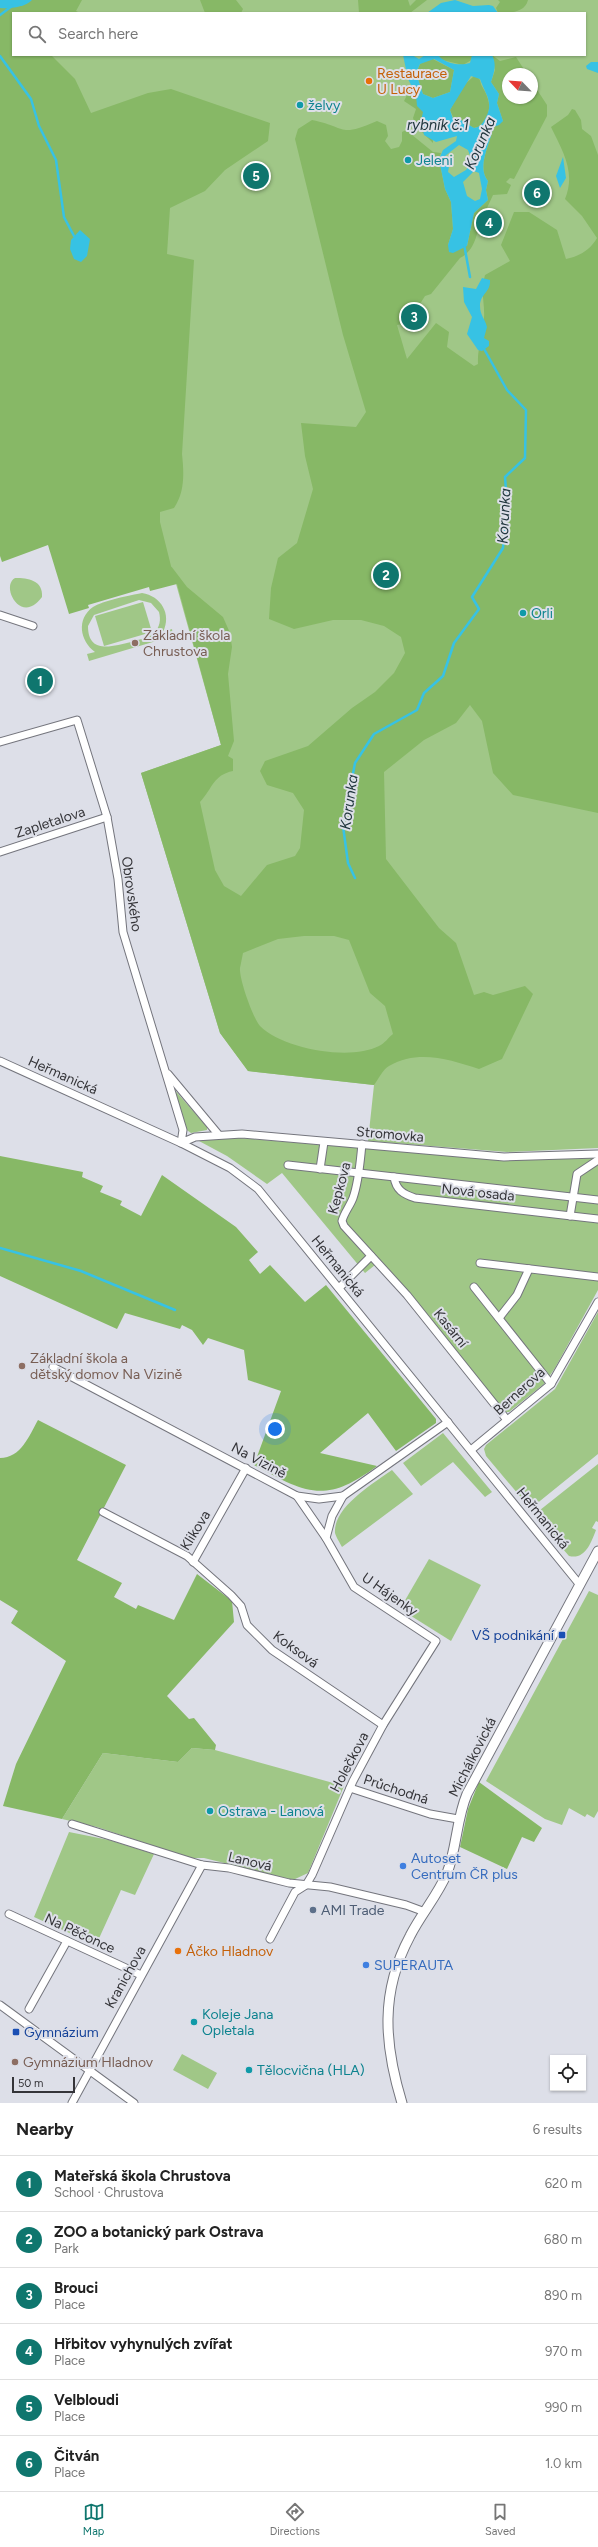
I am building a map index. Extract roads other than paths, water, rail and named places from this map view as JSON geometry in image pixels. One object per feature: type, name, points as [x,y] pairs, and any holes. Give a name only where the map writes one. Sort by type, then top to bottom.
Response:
[{"type":"street","points":[[0,615],[33,626]]},
{"type":"street","name":"Obrovského","points":[[0,742],[77,720],[107,817],[118,879],[123,932],[183,1130],[181,1143]]},
{"type":"street","name":"Zapletalova","points":[[0,852],[107,817]]},
{"type":"street","name":"Heřmanická","points":[[0,1061],[181,1143],[230,1168],[258,1189],[580,1585]]},
{"type":"street","name":"Obrovského","points":[[165,1071],[218,1134]]},
{"type":"street","name":"Stromovka","points":[[181,1143],[195,1137],[218,1134],[272,1136],[324,1142],[504,1157],[598,1154]]},
{"type":"street","points":[[320,1169],[324,1142]]},
{"type":"street","name":"Kepkova","points":[[362,1144],[359,1173],[352,1200],[342,1221],[371,1256]]},
{"type":"street","points":[[570,1216],[577,1174],[598,1160]]},
{"type":"street","name":"Nová osada","points":[[288,1165],[598,1200]]},
{"type":"street","name":"Nová osada","points":[[394,1177],[395,1186],[404,1195],[415,1198],[598,1219]]},
{"type":"street","points":[[339,1288],[371,1256]]},
{"type":"street","name":"Kasární","points":[[371,1256],[407,1295],[507,1420]]},
{"type":"street","points":[[480,1263],[598,1277]]},
{"type":"street","points":[[499,1318],[518,1295],[530,1269]]},
{"type":"street","points":[[474,1287],[551,1384]]},
{"type":"street","name":"Bernerova","points":[[471,1450],[551,1384],[598,1302]]},
{"type":"street","name":"Na Vizině","points":[[53,1367],[297,1496],[319,1499],[342,1496],[448,1422]]},
{"type":"street","name":"Klikova","points":[[103,1512],[187,1556],[193,1562],[246,1468]]},
{"type":"street","name":"U Hájenky","points":[[297,1496],[326,1538],[354,1587],[436,1641]]},
{"type":"street","points":[[326,1538],[332,1516],[342,1496]]},
{"type":"street","name":"Michálkovická","points":[[402,2103],[388,2052],[389,2002],[404,1950],[447,1873],[458,1820],[469,1789],[598,1551]]},
{"type":"street","name":"Koksová","points":[[193,1562],[236,1600],[241,1606],[248,1625],[272,1650],[383,1725]]},
{"type":"street","name":"Holečkova","points":[[270,1939],[295,1892],[306,1885],[350,1788],[383,1725],[436,1641]]},
{"type":"street","name":"Průchodná","points":[[350,1788],[430,1814],[458,1820]]},
{"type":"street","name":"Lanová","points":[[72,1824],[202,1865],[306,1885],[336,1888],[406,1905],[425,1912]]},
{"type":"street","name":"Kranichova","points":[[72,2103],[202,1865]]},
{"type":"street","name":"Na Pěčonce","points":[[9,1914],[141,1976]]},
{"type":"street","points":[[29,2009],[67,1941]]},
{"type":"street","points":[[0,2005],[134,2103]]},
{"type":"water","points":[[0,0],[32,0],[22,6],[0,8]]},
{"type":"water","points":[[455,0],[473,6],[489,5],[493,6],[497,12],[428,12],[441,3]]},
{"type":"water","name":"rybník č.1","points":[[403,56],[414,56],[419,59],[424,56],[439,56],[449,62],[457,64],[470,63],[472,56],[492,56],[494,59],[491,82],[499,94],[497,103],[503,121],[499,125],[493,127],[485,154],[483,168],[488,181],[486,190],[488,200],[474,213],[467,246],[453,253],[449,252],[448,245],[453,229],[451,202],[445,189],[439,159],[443,150],[456,141],[457,136],[436,142],[424,135],[421,121],[423,112],[417,106],[416,95],[408,79]],"holes":[[[434,59],[454,70],[450,92],[433,98],[423,94],[416,73],[420,64]],[[471,76],[480,79],[489,103],[488,113],[484,121],[481,125],[474,128],[461,120],[453,119],[450,110]],[[459,145],[468,150],[472,161],[466,170],[454,177],[448,172],[450,161],[445,156]],[[474,171],[479,173],[482,189],[480,199],[475,201],[467,196],[463,182]]]},
{"type":"water","points":[[591,62],[598,62],[598,73],[587,69],[586,66]]},
{"type":"water","points":[[563,157],[566,178],[560,188],[556,176]]},
{"type":"water","points":[[80,230],[90,239],[87,256],[81,262],[74,259],[70,249],[71,240]]},
{"type":"water","points":[[482,278],[490,280],[490,284],[480,302],[481,312],[487,327],[484,338],[489,341],[489,346],[482,351],[478,350],[467,334],[472,317],[464,302],[463,287],[476,289]]},
{"type":"waterway","name":"Korunka","points":[[0,15],[12,6]]},
{"type":"waterway","points":[[0,56],[31,99],[39,126],[56,160],[64,217],[74,236]]},
{"type":"waterway","name":"Korunka","points":[[464,244],[470,277]]},
{"type":"waterway","name":"Korunka","points":[[355,878],[348,863],[343,826],[355,763],[374,734],[417,710],[424,693],[443,676],[454,643],[479,609],[472,597],[503,548],[507,503],[505,477],[525,458],[526,410],[507,390],[483,347]]},
{"type":"waterway","points":[[0,1248],[81,1271],[175,1310]]},
{"type":"place","name":"Restaurace U Lucy","points":[[369,81]]},
{"type":"place","name":"želvy","points":[[300,105]]},
{"type":"place","name":"Jeleni","points":[[408,160]]},
{"type":"place","name":"Velbloudi","points":[[256,176]]},
{"type":"place","name":"Čitván","points":[[537,193]]},
{"type":"place","name":"Hřbitov vyhynulých zvířat","points":[[489,223]]},
{"type":"place","name":"Brouci","points":[[414,317]]},
{"type":"place","name":"ZOO a botanický park Ostrava","points":[[386,575]]},
{"type":"place","name":"Orli","points":[[523,613]]},
{"type":"place","name":"Základní škola Chrustova","points":[[135,643]]},
{"type":"place","name":"Mateřská škola Chrustova","points":[[40,681]]},
{"type":"place","name":"Základní škola a dětský domov Na Vizině","points":[[22,1366]]},
{"type":"place","name":"VŠ podnikání","points":[[562,1635]]},
{"type":"place","name":"Ostrava - Lanová","points":[[210,1811]]},
{"type":"place","name":"Autoset Centrum ČR plus","points":[[403,1866]]},
{"type":"place","name":"AMI Trade","points":[[313,1910]]},
{"type":"place","name":"Áčko Hladnov","points":[[178,1951]]},
{"type":"place","name":"SUPERAUTA","points":[[366,1965]]},
{"type":"place","name":"Koleje Jana Opletala","points":[[194,2022]]},
{"type":"place","name":"Gymnázium","points":[[16,2032]]},
{"type":"place","name":"Gymnázium Hladnov","points":[[15,2062]]},
{"type":"place","name":"Tělocvična (HLA)","points":[[249,2070]]}]
